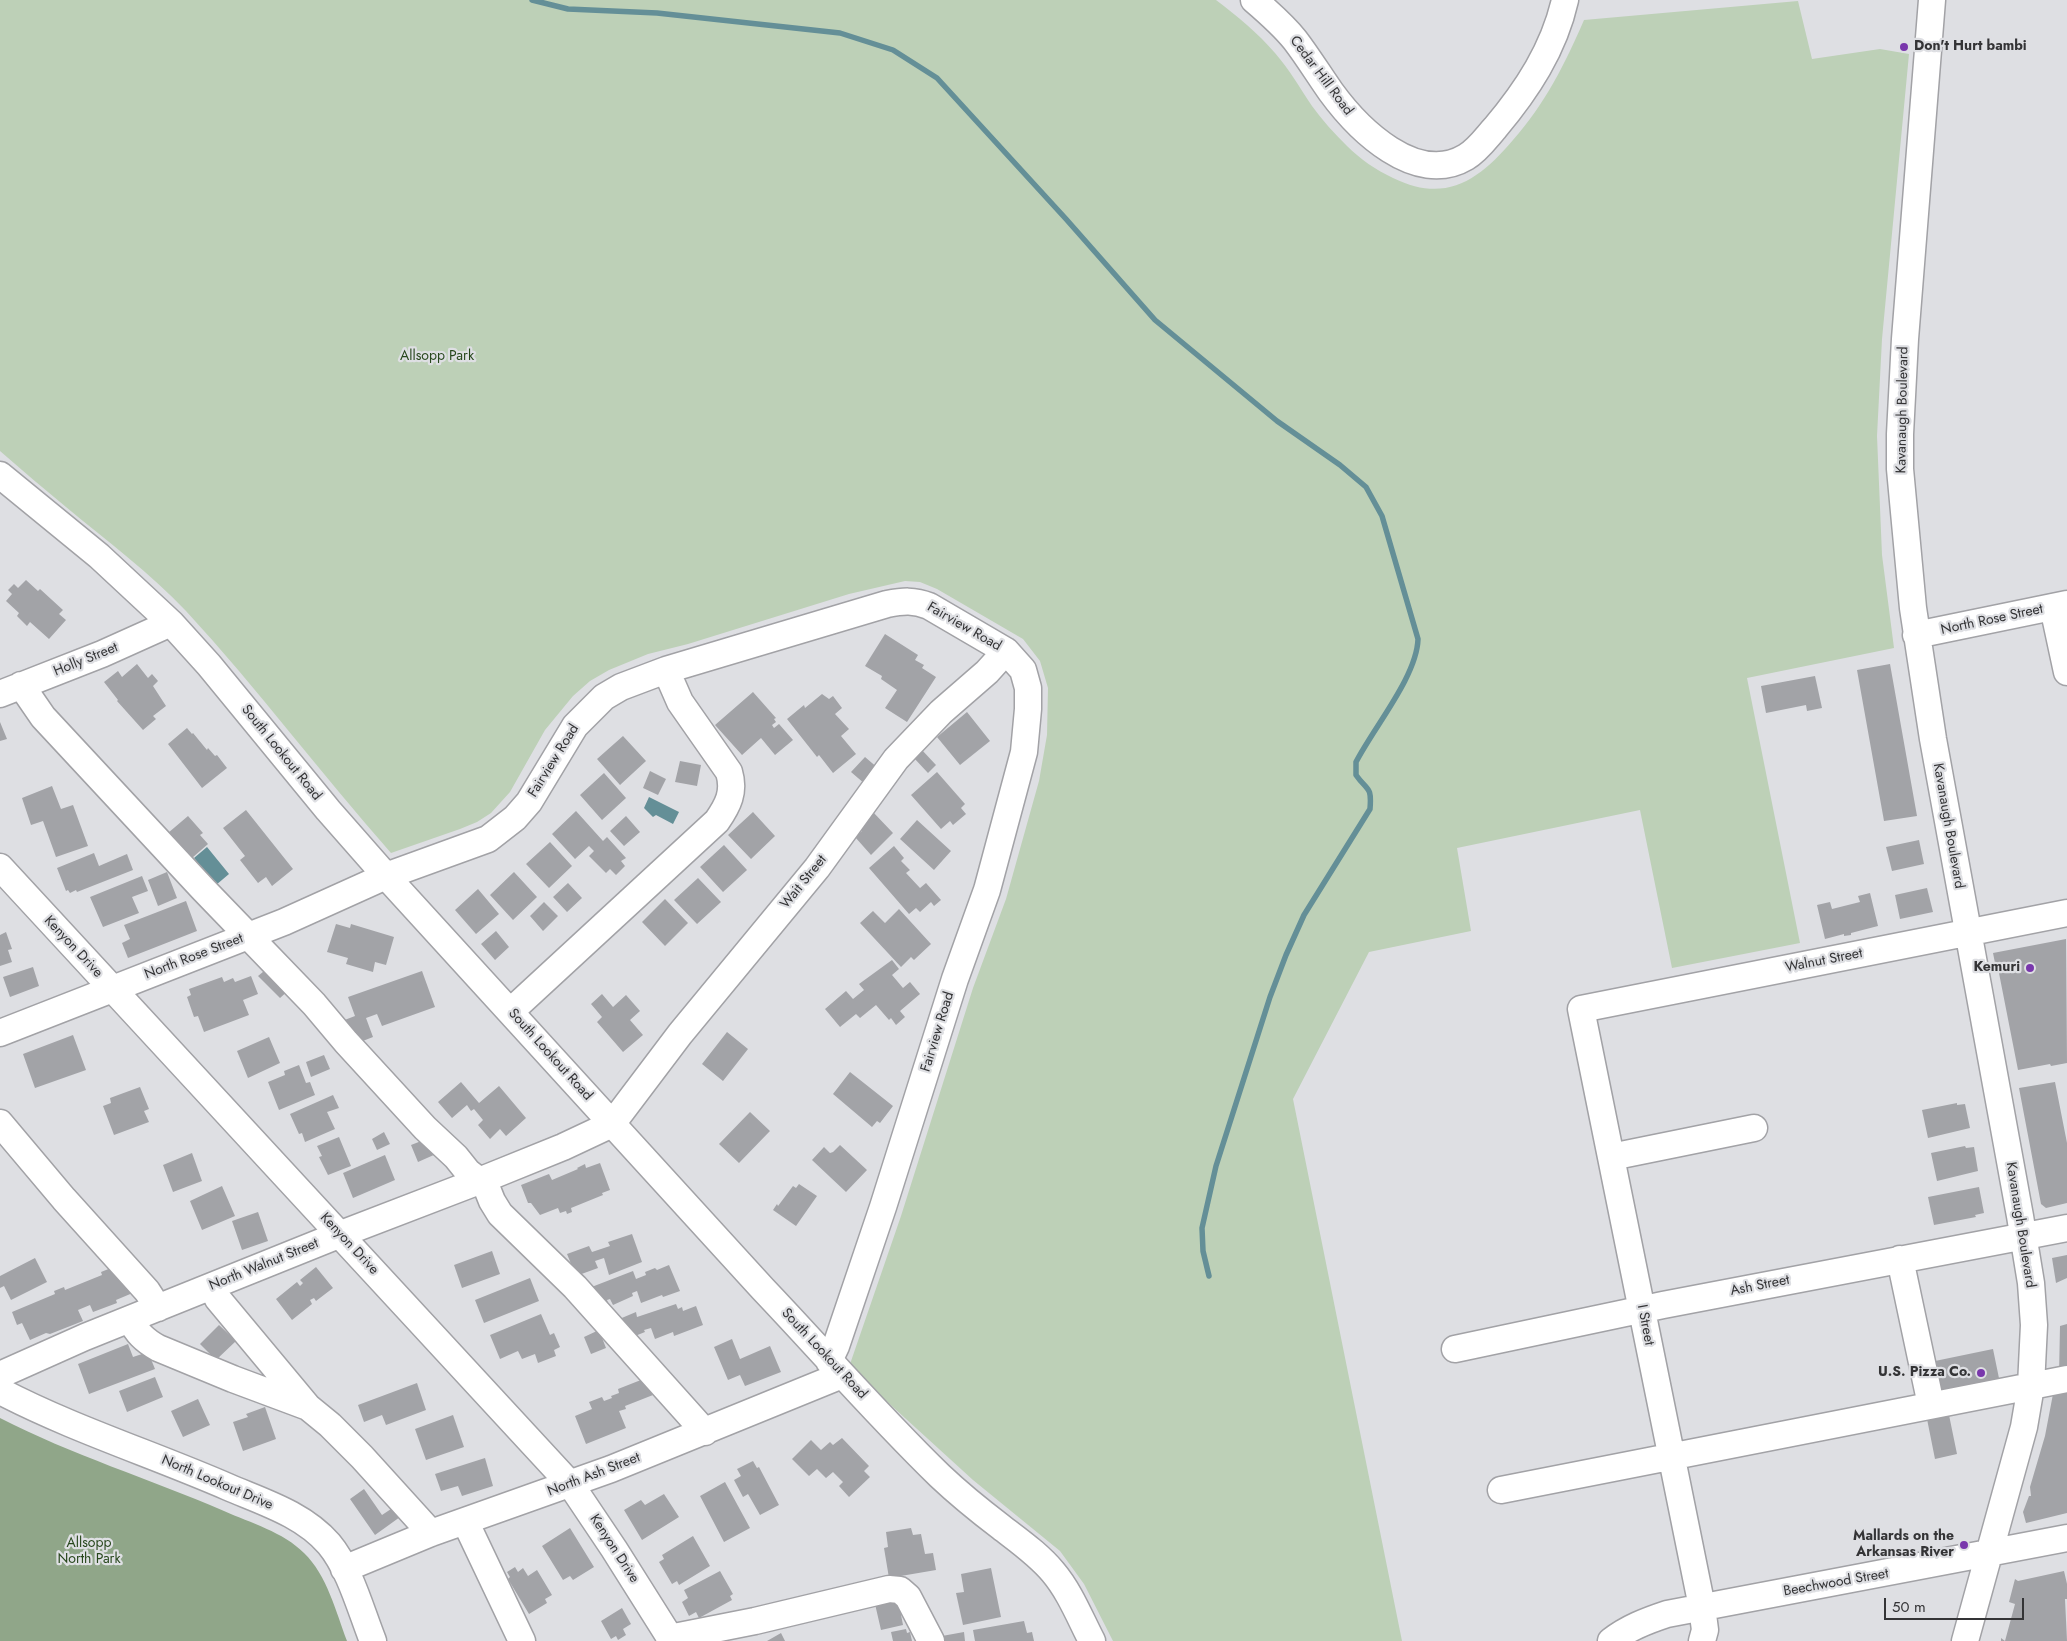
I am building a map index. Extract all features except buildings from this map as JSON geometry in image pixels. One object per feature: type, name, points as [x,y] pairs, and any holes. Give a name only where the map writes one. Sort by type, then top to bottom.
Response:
[{"type":"street","name":"Cedar Hill Road","points":[[1254,0],[1293,38],[1332,93],[1354,119],[1377,140],[1396,153],[1419,163],[1439,165],[1456,162],[1474,151],[1520,99],[1535,76],[1552,42],[1565,0]]},
{"type":"street","name":"Kavanaugh Boulevard","points":[[1932,0],[1905,339],[1900,469],[1916,635],[2031,1283],[2034,1325],[2031,1386],[2024,1427],[1965,1641]]},
{"type":"street","name":"South Lookout Road","points":[[0,475],[98,556],[171,623],[209,665],[328,810],[386,876],[836,1368],[941,1476],[980,1511],[1037,1555],[1048,1567],[1067,1592],[1092,1641]]},
{"type":"street","name":"Fairview Road","points":[[386,876],[469,847],[499,832],[529,802],[565,740],[590,708],[621,687],[666,670],[887,604],[908,600],[917,601],[929,606],[1006,651],[1023,670],[1028,688],[1025,744],[1020,774],[987,890],[954,979],[883,1207],[836,1346],[836,1368]]},
{"type":"street","name":"North Rose Street","points":[[1916,635],[2060,606]]},
{"type":"street","points":[[2060,606],[2067,672]]},
{"type":"street","name":"Holly Street","points":[[10,689],[102,654],[171,623]]},
{"type":"street","name":"Wait Street","points":[[612,1124],[680,1034],[817,868],[896,759],[941,712],[986,672],[1006,651]]},
{"type":"street","points":[[511,1011],[717,821],[732,794],[729,772],[680,702],[666,670]]},
{"type":"street","points":[[10,689],[43,717],[426,1128],[456,1157],[468,1172],[486,1186],[500,1214],[575,1288],[705,1432]]},
{"type":"street","name":"Kenyon Drive","points":[[0,867],[571,1485],[671,1639]]},
{"type":"street","name":"North Rose Street","points":[[0,1033],[284,922],[386,876]]},
{"type":"street","name":"Walnut Street","points":[[1581,1009],[2067,913]]},
{"type":"street","name":"I Street","points":[[1581,1009],[1702,1607],[1705,1630],[1702,1641]]},
{"type":"street","points":[[0,1123],[64,1199],[141,1284],[158,1308]]},
{"type":"street","name":"North Walnut Street","points":[[0,1375],[130,1319],[340,1234],[479,1181],[612,1124]]},
{"type":"street","points":[[1611,1157],[1754,1128]]},
{"type":"street","name":"Ash Street","points":[[1455,1349],[1642,1309],[2067,1228]]},
{"type":"street","points":[[1900,1259],[1932,1406]]},
{"type":"street","points":[[212,1286],[218,1299],[308,1407],[330,1425],[362,1457],[431,1532]]},
{"type":"street","points":[[130,1319],[136,1332],[152,1345],[233,1379],[308,1407]]},
{"type":"street","name":"North Ash Street","points":[[344,1569],[431,1532],[571,1485],[705,1432],[836,1368]]},
{"type":"street","points":[[1501,1490],[2067,1378]]},
{"type":"street","name":"North Lookout Drive","points":[[0,1391],[66,1422],[296,1516],[314,1529],[329,1545],[344,1569],[372,1641]]},
{"type":"street","points":[[465,1521],[484,1557],[522,1641]]},
{"type":"street","name":"Beechwood Street","points":[[1611,1641],[1622,1632],[1667,1614],[2067,1538]]},
{"type":"street","points":[[671,1639],[889,1589],[900,1590],[908,1597],[931,1641]]},
{"type":"green space","name":"Allsopp Park","points":[[0,0],[1216,0],[1247,25],[1268,46],[1285,66],[1320,116],[1352,151],[1368,164],[1393,178],[1429,189],[1445,188],[1460,184],[1474,176],[1500,154],[1545,98],[1562,68],[1584,20],[1798,1],[1812,59],[1880,49],[1909,54],[1882,339],[1877,436],[1882,555],[1894,648],[1747,678],[1800,943],[1672,968],[1640,810],[1457,848],[1471,931],[1369,952],[1293,1099],[1402,1641],[1113,1641],[1084,1584],[1060,1551],[973,1480],[849,1367],[901,1216],[973,988],[1006,899],[1039,781],[1047,735],[1048,688],[1040,661],[1023,639],[937,589],[920,582],[905,581],[849,594],[688,644],[648,654],[609,670],[590,681],[573,696],[545,730],[510,792],[491,813],[477,822],[460,829],[391,853],[239,671],[186,611],[143,570],[0,451]]},
{"type":"green space","name":"Allsopp North Park","points":[[0,1418],[55,1444],[196,1499],[286,1539],[304,1553],[319,1572],[330,1594],[347,1641],[0,1641]]},
{"type":"water","points":[[649,797],[679,812],[673,824],[656,815],[653,817],[644,808]]},
{"type":"water","points":[[207,847],[229,874],[216,885],[194,858]]},
{"type":"waterway","points":[[532,0],[568,9],[657,13],[840,33],[893,50],[937,78],[1155,320],[1277,421],[1340,465],[1366,487],[1382,516],[1418,639],[1416,653],[1403,685],[1356,762],[1356,775],[1369,792],[1370,809],[1304,915],[1270,997],[1216,1166],[1202,1228],[1203,1251],[1209,1276]]},
{"type":"place","name":"Don't Hurt bambi","points":[[1904,47]]},
{"type":"place","name":"Kemuri","points":[[2030,968]]},
{"type":"place","name":"U.S. Pizza Co.","points":[[1981,1373]]},
{"type":"place","name":"Mallards on the Arkansas River","points":[[1964,1545]]}]
